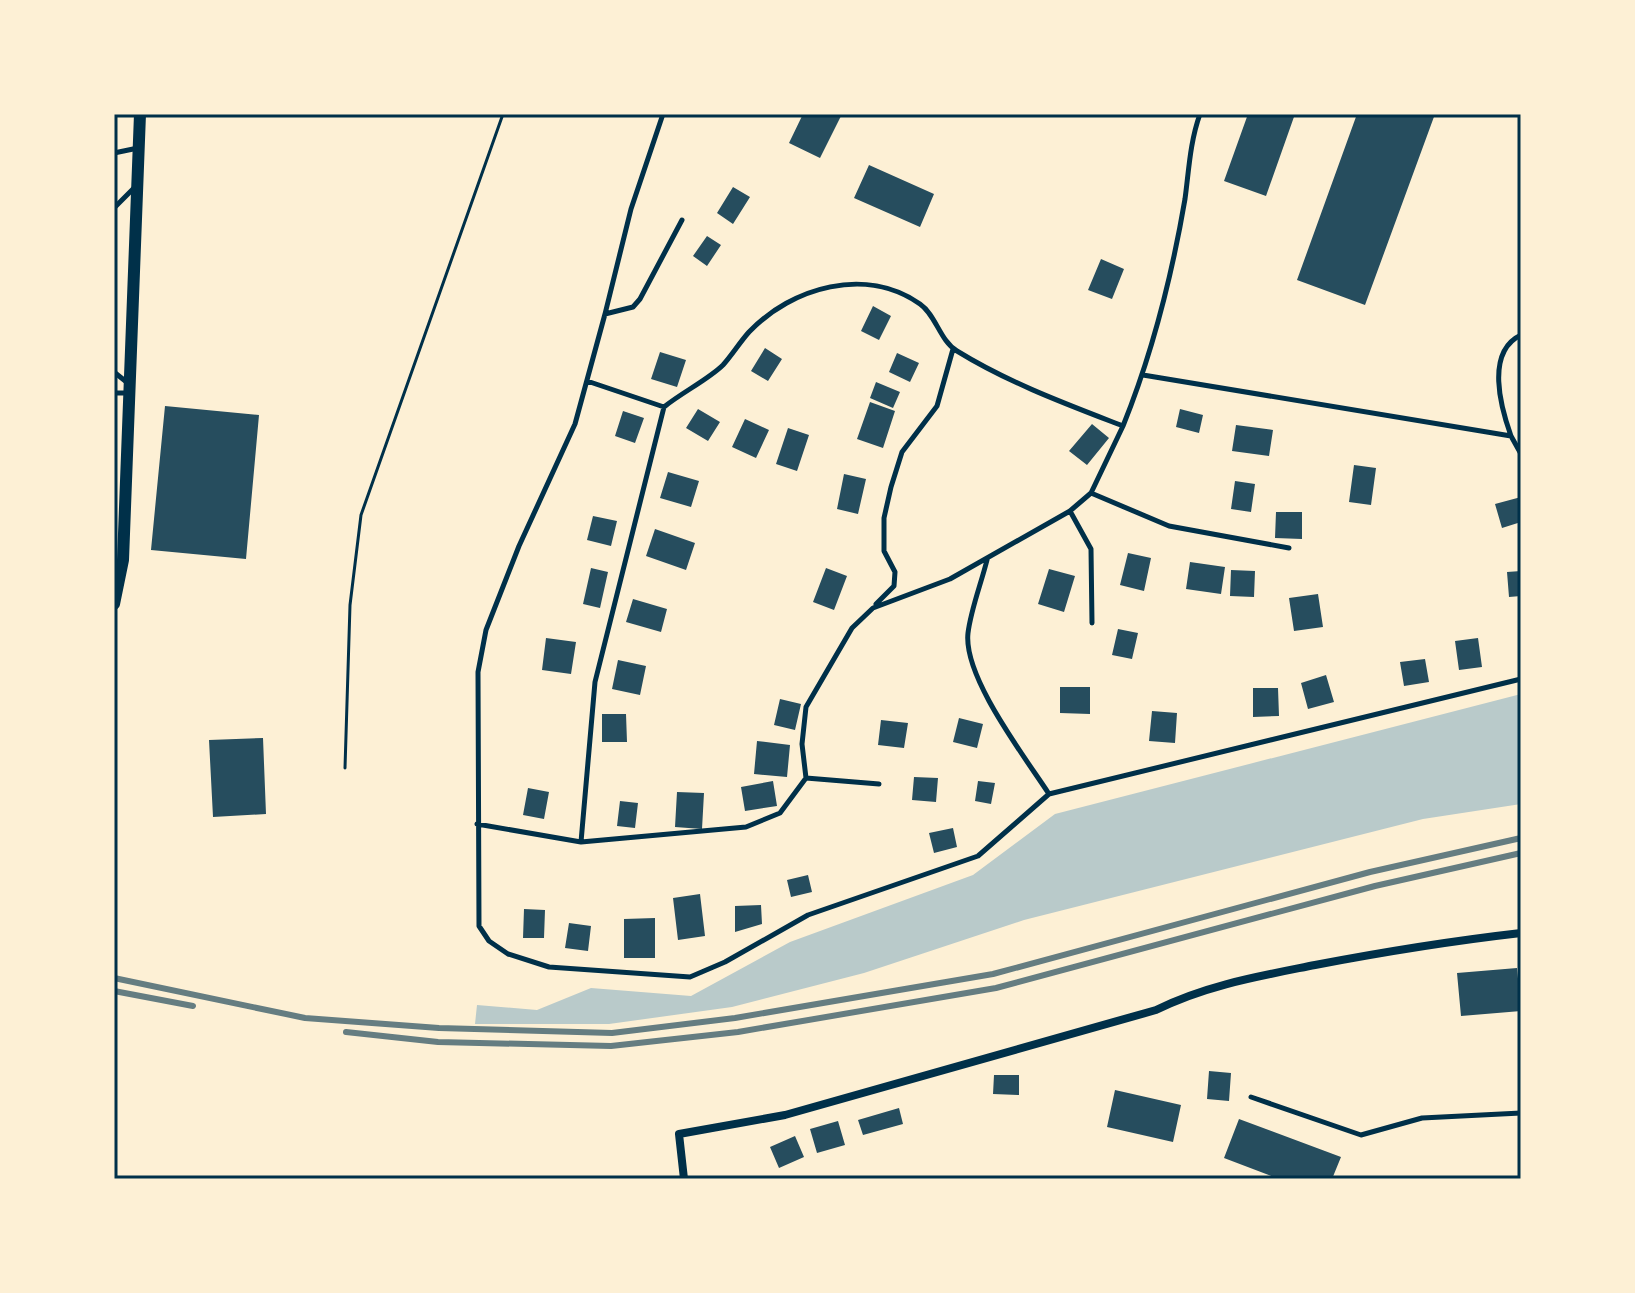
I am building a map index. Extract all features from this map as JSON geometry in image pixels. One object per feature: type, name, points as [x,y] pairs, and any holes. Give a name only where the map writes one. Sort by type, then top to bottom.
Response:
[{"type":"street","points":[[114,604],[123,560],[120,495],[129,389],[140,114]]},
{"type":"street","points":[[684,1179],[679,1134],[785,1115],[1156,1010],[1190,993],[1230,982],[1416,945],[1521,933]]},
{"type":"lane","points":[[663,114],[631,209],[575,424],[519,546],[486,630],[478,672],[479,926],[489,941],[508,954],[549,967],[690,977],[725,962],[808,915],[978,856],[1049,794],[1521,679]]},
{"type":"lane","points":[[873,608],[950,579],[1070,511],[1091,493],[1143,375],[1184,200],[1192,138],[1200,114]]},
{"type":"lane","points":[[114,153],[139,147]]},
{"type":"lane","points":[[114,208],[137,184]]},
{"type":"lane","points":[[605,314],[633,307],[640,299],[682,220]]},
{"type":"lane","points":[[581,842],[595,682],[664,407],[689,386],[721,367],[751,330],[786,303],[836,283],[885,286],[922,305],[953,349],[1041,395],[1123,426]]},
{"type":"lane","points":[[1521,335],[1513,339],[1501,363],[1498,402],[1521,454]]},
{"type":"lane","points":[[477,824],[581,842],[746,827],[780,813],[806,778],[802,744],[806,707],[852,628],[894,586],[895,572],[884,551],[884,518],[898,464],[918,427],[937,406],[953,349]]},
{"type":"lane","points":[[114,372],[129,389],[114,393]]},
{"type":"lane","points":[[1143,375],[1511,436]]},
{"type":"lane","points":[[587,381],[664,407]]},
{"type":"lane","points":[[1091,493],[1169,526],[1289,548]]},
{"type":"lane","points":[[1070,511],[1091,549],[1092,623]]},
{"type":"lane","points":[[987,559],[968,635],[971,657],[987,699],[1049,794]]},
{"type":"lane","points":[[806,778],[879,784]]},
{"type":"lane","points":[[1251,1097],[1361,1135],[1422,1118],[1521,1113]]},
{"type":"path","points":[[345,768],[350,605],[361,515],[503,114]]},
{"type":"shaded area","points":[[1521,694],[1521,804],[1423,819],[1024,920],[864,973],[732,1007],[609,1024],[475,1024],[477,1005],[537,1010],[591,988],[691,996],[790,942],[973,875],[1055,814]]},
{"type":"building","points":[[803,114],[842,114],[820,158],[789,143]]},
{"type":"building","points":[[1248,114],[1295,114],[1266,196],[1224,181]]},
{"type":"building","points":[[1357,114],[1435,114],[1365,305],[1297,280]]},
{"type":"building","points":[[869,165],[934,194],[920,227],[854,198]]},
{"type":"building","points":[[733,187],[750,197],[733,224],[717,213]]},
{"type":"building","points":[[707,236],[721,245],[707,266],[693,256]]},
{"type":"building","points":[[1101,259],[1124,269],[1112,299],[1088,290]]},
{"type":"building","points":[[873,306],[891,316],[879,340],[861,331]]},
{"type":"building","points":[[765,348],[782,359],[768,381],[751,371]]},
{"type":"building","points":[[660,352],[686,360],[677,387],[651,379]]},
{"type":"building","points":[[897,353],[919,363],[910,382],[889,372]]},
{"type":"building","points":[[876,382],[900,392],[893,408],[870,398]]},
{"type":"building","points":[[870,402],[895,411],[883,448],[857,439]]},
{"type":"building","points":[[165,406],[259,415],[246,559],[151,550]]},
{"type":"building","points":[[698,409],[720,422],[708,441],[686,428]]},
{"type":"building","points":[[1180,409],[1203,415],[1199,433],[1176,427]]},
{"type":"building","points":[[623,411],[644,418],[635,443],[615,436]]},
{"type":"building","points":[[745,419],[769,430],[756,458],[732,447]]},
{"type":"building","points":[[1092,424],[1109,438],[1087,465],[1069,451]]},
{"type":"building","points":[[1236,425],[1273,430],[1269,456],[1232,451]]},
{"type":"building","points":[[788,428],[809,435],[797,471],[776,464]]},
{"type":"building","points":[[1354,465],[1376,468],[1371,505],[1349,502]]},
{"type":"building","points":[[668,472],[699,481],[691,507],[660,498]]},
{"type":"building","points":[[844,474],[866,479],[858,514],[837,509]]},
{"type":"building","points":[[1235,481],[1255,484],[1251,512],[1231,509]]},
{"type":"building","points":[[1521,497],[1521,522],[1502,528],[1495,504]]},
{"type":"building","points":[[1276,512],[1302,512],[1302,539],[1275,538]]},
{"type":"building","points":[[593,516],[617,521],[611,546],[587,540]]},
{"type":"building","points":[[655,529],[695,543],[686,570],[646,556]]},
{"type":"building","points":[[1128,553],[1151,558],[1144,591],[1120,585]]},
{"type":"building","points":[[1190,562],[1225,567],[1221,594],[1186,589]]},
{"type":"building","points":[[591,568],[608,572],[600,608],[583,604]]},
{"type":"building","points":[[826,568],[847,576],[834,610],[813,602]]},
{"type":"building","points":[[1049,569],[1075,576],[1064,612],[1038,604]]},
{"type":"building","points":[[1231,570],[1255,571],[1254,597],[1230,596]]},
{"type":"building","points":[[1521,571],[1521,596],[1509,597],[1507,572]]},
{"type":"building","points":[[1318,594],[1323,627],[1294,631],[1289,598]]},
{"type":"building","points":[[633,599],[667,609],[661,632],[626,622]]},
{"type":"building","points":[[1118,629],[1138,633],[1132,659],[1112,655]]},
{"type":"building","points":[[546,638],[576,642],[571,674],[542,670]]},
{"type":"building","points":[[1478,638],[1482,667],[1459,670],[1455,641]]},
{"type":"building","points":[[1425,659],[1429,682],[1404,686],[1400,662]]},
{"type":"building","points":[[618,660],[646,666],[640,695],[612,689]]},
{"type":"building","points":[[1326,675],[1334,702],[1308,709],[1301,683]]},
{"type":"building","points":[[1060,687],[1090,687],[1090,714],[1060,713]]},
{"type":"building","points":[[1253,688],[1278,688],[1279,716],[1253,717]]},
{"type":"building","points":[[780,699],[801,704],[795,730],[774,725]]},
{"type":"building","points":[[1152,711],[1177,713],[1175,743],[1149,741]]},
{"type":"building","points":[[602,714],[626,714],[627,742],[602,742]]},
{"type":"building","points":[[959,718],[983,724],[977,748],[953,742]]},
{"type":"building","points":[[881,720],[908,723],[904,748],[878,745]]},
{"type":"building","points":[[263,738],[266,814],[213,817],[209,740]]},
{"type":"building","points":[[757,741],[790,745],[787,777],[754,774]]},
{"type":"building","points":[[914,777],[938,778],[936,802],[912,800]]},
{"type":"building","points":[[773,781],[777,806],[745,811],[741,787]]},
{"type":"building","points":[[978,781],[995,783],[991,804],[975,801]]},
{"type":"building","points":[[528,788],[549,792],[544,819],[523,815]]},
{"type":"building","points":[[677,792],[704,793],[702,829],[675,827]]},
{"type":"building","points":[[620,801],[638,803],[635,828],[617,826]]},
{"type":"building","points":[[953,828],[957,847],[934,853],[929,833]]},
{"type":"building","points":[[808,875],[812,892],[791,897],[787,880]]},
{"type":"building","points":[[700,894],[705,936],[678,940],[673,898]]},
{"type":"building","points":[[761,905],[762,924],[735,932],[735,906]]},
{"type":"building","points":[[524,909],[545,910],[544,938],[523,938]]},
{"type":"building","points":[[655,918],[655,958],[624,958],[624,919]]},
{"type":"building","points":[[569,923],[591,926],[588,951],[565,948]]},
{"type":"building","points":[[1517,968],[1521,1011],[1461,1016],[1457,973]]},
{"type":"building","points":[[1209,1071],[1231,1073],[1229,1101],[1207,1099]]},
{"type":"building","points":[[994,1075],[1019,1075],[1019,1095],[993,1094]]},
{"type":"building","points":[[1115,1090],[1181,1105],[1173,1142],[1107,1127]]},
{"type":"building","points":[[899,1108],[903,1124],[863,1135],[858,1120]]},
{"type":"building","points":[[1239,1119],[1341,1157],[1332,1179],[1279,1179],[1224,1158]]},
{"type":"building","points":[[838,1121],[845,1145],[817,1153],[810,1129]]},
{"type":"building","points":[[795,1136],[804,1157],[779,1168],[770,1147]]},
{"type":"railway","points":[[114,978],[305,1018],[439,1028],[612,1033],[735,1018],[993,974],[1370,872],[1521,838]]},
{"type":"railway","points":[[346,1032],[438,1042],[611,1046],[738,1032],[996,988],[1375,886],[1521,853]]},
{"type":"railway","points":[[114,991],[193,1006]]}]
